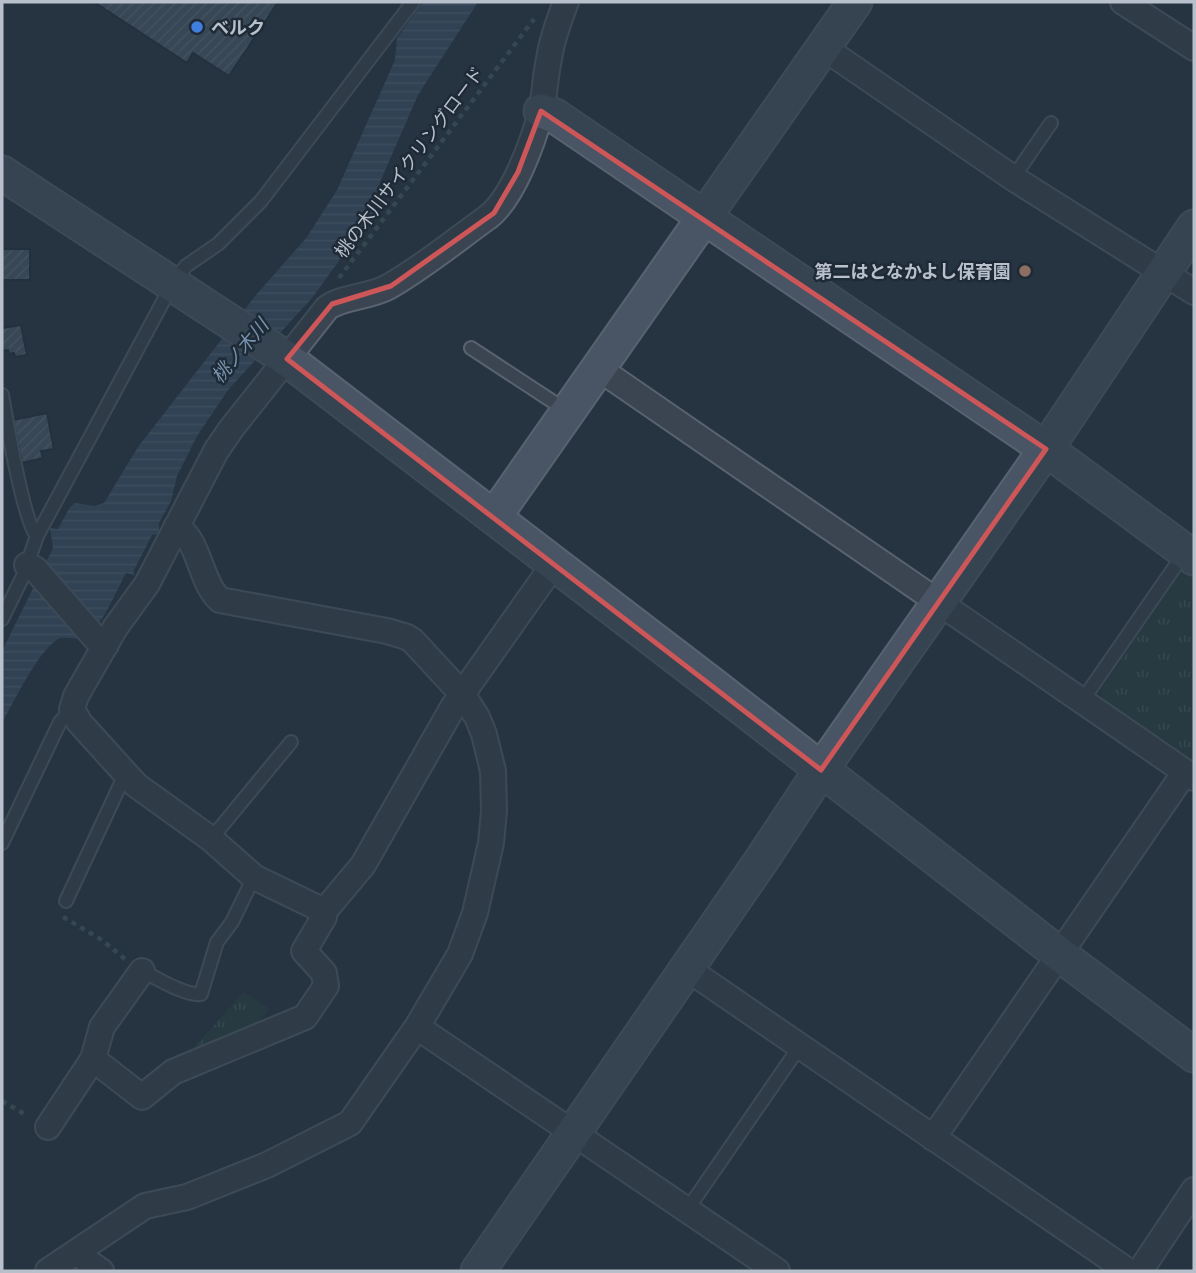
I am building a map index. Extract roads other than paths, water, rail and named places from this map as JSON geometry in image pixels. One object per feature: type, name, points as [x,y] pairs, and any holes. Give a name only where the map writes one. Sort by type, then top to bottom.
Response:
[{"type":"street","points":[[322,909],[254,877],[211,839],[126,776],[79,722],[72,709],[101,642],[143,590],[216,452],[283,357],[332,303],[364,297],[391,286],[494,213],[518,172],[541,111],[549,57],[566,2]]},
{"type":"street","points":[[494,517],[855,2]]},
{"type":"street","points":[[1124,2],[1194,48]]},
{"type":"street","points":[[824,48],[1013,178],[1194,292]]},
{"type":"street","points":[[541,111],[555,116],[705,216],[1046,449],[1189,555]]},
{"type":"street","points":[[2,173],[283,357],[1194,1055]]},
{"type":"street","points":[[478,1271],[821,770],[1046,449],[1194,227]]},
{"type":"street","points":[[598,368],[1190,775],[1059,954],[933,1138]]},
{"type":"street","points":[[48,1271],[145,1206],[187,1197],[267,1165],[350,1124],[417,1027],[465,944],[491,843],[495,811],[493,771],[484,734],[463,695],[407,637],[220,600],[212,592],[185,533],[176,527]]},
{"type":"street","points":[[322,909],[332,904],[363,865],[463,695],[554,564]]},
{"type":"street","points":[[31,567],[101,642]]},
{"type":"street","points":[[93,1059],[142,1097],[173,1072],[305,1017],[326,986],[324,973],[304,951],[324,918],[322,909]]},
{"type":"street","points":[[686,968],[1128,1271]]},
{"type":"street","points":[[48,1127],[93,1059],[102,1027],[142,971]]},
{"type":"street","points":[[417,1027],[777,1271]]},
{"type":"street","points":[[1140,1271],[1194,1190]]},
{"type":"street","points":[[80,1250],[88,1262],[101,1271]]},
{"type":"lane","points":[[2,619],[31,567],[37,536],[92,437],[182,289],[187,266],[218,244],[261,201],[413,2]]},
{"type":"lane","points":[[1013,178],[1051,123]]},
{"type":"lane","points":[[471,348],[567,411]]},
{"type":"lane","points":[[2,395],[16,468],[31,527],[37,536]]},
{"type":"lane","points":[[1082,701],[1189,555]]},
{"type":"lane","points":[[2,843],[60,722],[72,709]]},
{"type":"lane","points":[[211,839],[291,742]]},
{"type":"lane","points":[[66,901],[126,776]]},
{"type":"lane","points":[[142,971],[187,992],[201,994],[217,942],[241,907],[254,877]]},
{"type":"lane","points":[[687,1210],[800,1046]]},
{"type":"water","name":"桃ノ木川","points":[[423,2],[478,2],[418,95],[380,182],[374,200],[376,210],[312,298],[228,390],[197,436],[177,476],[171,501],[159,523],[159,534],[152,535],[133,572],[135,575],[126,573],[103,618],[91,633],[82,638],[58,639],[48,648],[26,679],[2,723],[2,651],[53,548],[50,528],[58,529],[75,503],[94,506],[104,503],[138,447],[256,295],[307,237],[337,190],[395,60],[397,38]]},
{"type":"place","name":"ベルク","points":[[197,27]]},
{"type":"place","name":"第二はとなかよし保育園","points":[[1025,271]]}]
